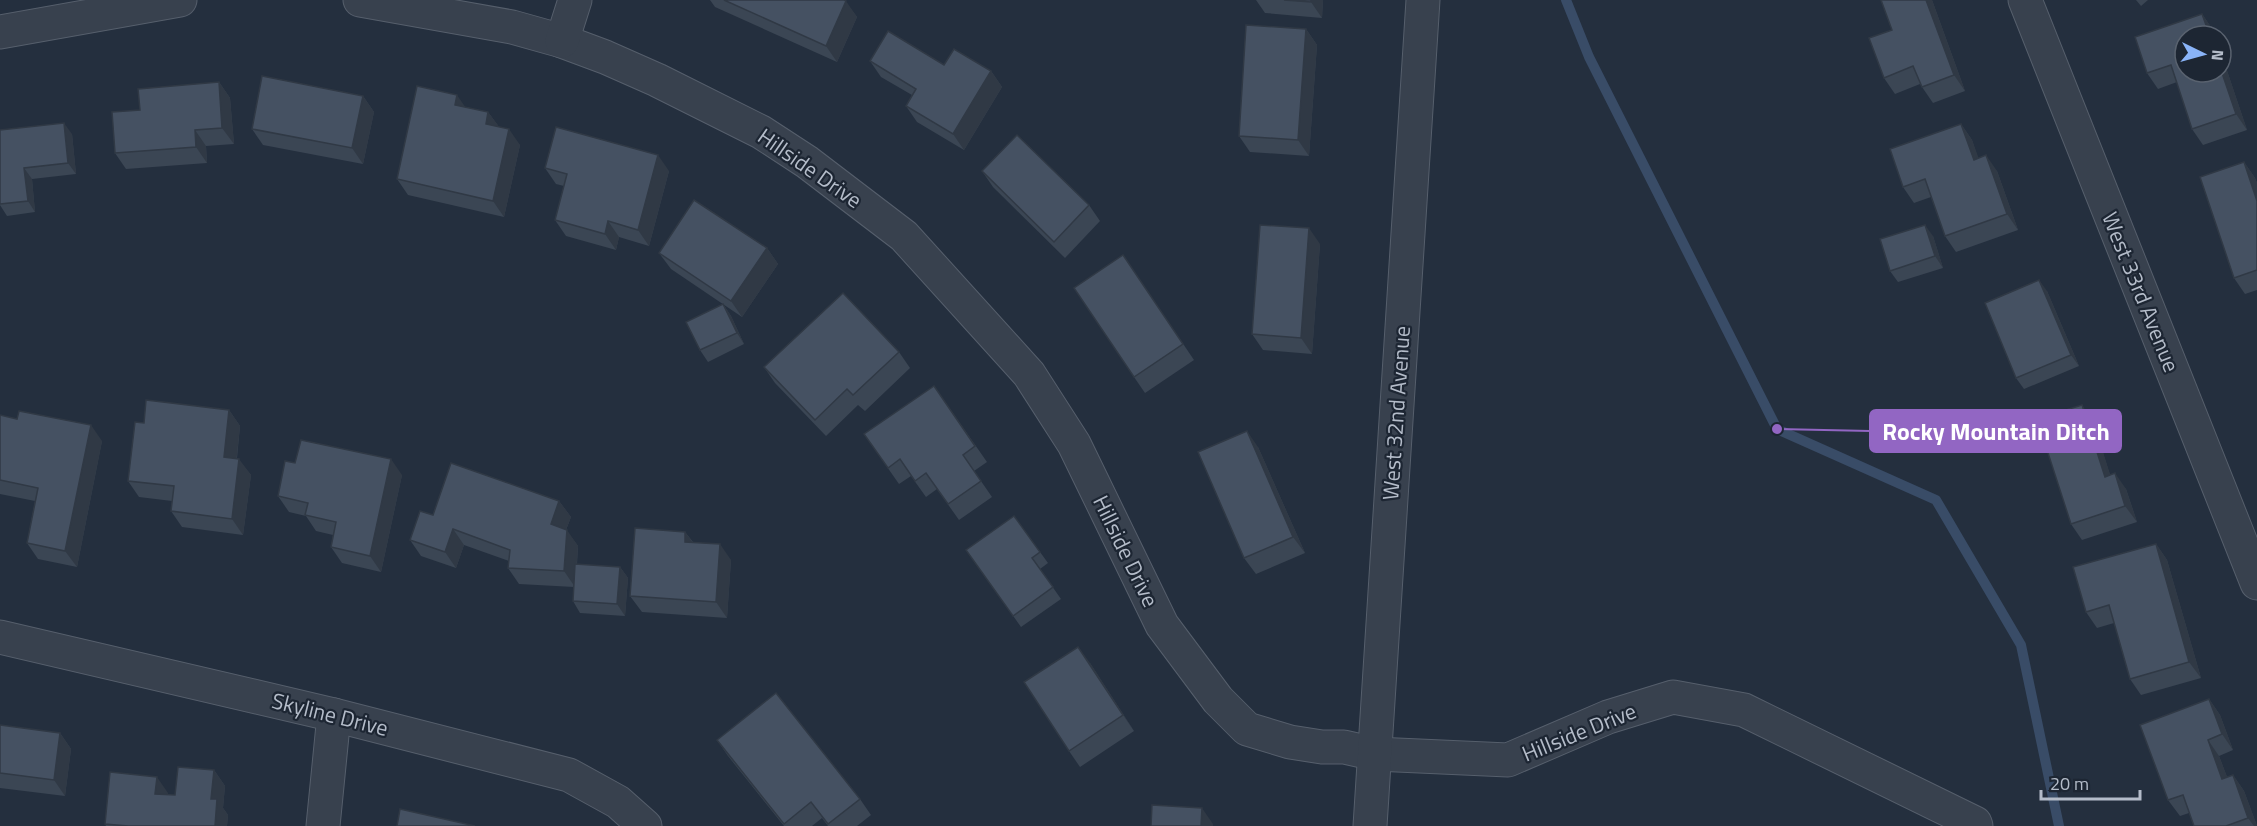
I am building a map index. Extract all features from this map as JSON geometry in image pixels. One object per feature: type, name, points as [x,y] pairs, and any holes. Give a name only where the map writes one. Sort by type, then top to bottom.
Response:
[{"type":"street","points":[[0,32],[180,0]]},
{"type":"street","name":"Hillside Drive","points":[[360,0],[512,27],[562,40],[657,80],[761,132],[807,162],[904,236],[1029,374],[1074,444],[1162,625],[1218,700],[1247,729],[1290,742],[1323,747],[1344,747],[1375,754],[1508,760],[1608,717],[1673,697],[1744,710],[1975,823],[1976,826]]},
{"type":"street","points":[[562,40],[575,0]]},
{"type":"street","name":"West 32nd Avenue","points":[[1370,826],[1424,0]]},
{"type":"street","name":"West 33rd Avenue","points":[[2025,0],[2257,584]]},
{"type":"street","name":"Skyline Drive","points":[[0,637],[334,714],[569,775],[618,802],[645,826]]},
{"type":"street","points":[[323,826],[334,714]]},
{"type":"building","points":[[724,0],[844,0],[846,1],[826,46]]},
{"type":"building","points":[[1284,0],[1311,0],[1311,2]]},
{"type":"building","points":[[1881,0],[1926,0],[1954,75],[1922,87],[1913,66],[1884,78],[1869,38],[1892,30]]},
{"type":"building","points":[[2202,14],[2206,24],[2173,24],[2173,71],[2171,65],[2147,73],[2135,37]]},
{"type":"building","points":[[1246,25],[1306,29],[1298,140],[1239,136]]},
{"type":"building","points":[[888,31],[944,65],[954,49],[991,71],[953,134],[906,106],[916,89],[870,61]]},
{"type":"building","points":[[262,76],[363,96],[352,148],[252,129]]},
{"type":"building","points":[[219,82],[222,128],[195,130],[196,147],[115,153],[112,112],[140,110],[138,89]]},
{"type":"building","points":[[2177,84],[2226,84],[2236,114],[2192,129]]},
{"type":"building","points":[[417,86],[457,95],[455,105],[488,112],[486,124],[509,129],[493,201],[397,179]]},
{"type":"building","points":[[64,123],[68,163],[24,168],[28,201],[0,204],[0,130]]},
{"type":"building","points":[[1961,124],[1974,160],[1986,155],[2007,214],[1945,236],[1925,179],[1903,187],[1890,149]]},
{"type":"building","points":[[556,127],[658,155],[638,230],[608,221],[605,234],[555,220],[567,174],[545,168]]},
{"type":"building","points":[[1017,135],[1089,205],[1054,242],[982,171]]},
{"type":"building","points":[[2244,162],[2257,201],[2257,270],[2234,278],[2200,177]]},
{"type":"building","points":[[694,200],[767,248],[731,301],[659,253]]},
{"type":"building","points":[[1260,225],[1309,228],[1301,338],[1252,334]]},
{"type":"building","points":[[1925,225],[1935,256],[1890,271],[1880,239]]},
{"type":"building","points":[[1123,255],[1183,344],[1134,377],[1074,288]]},
{"type":"building","points":[[2039,280],[2071,355],[2016,378],[1985,303]]},
{"type":"building","points":[[843,293],[899,352],[853,395],[847,389],[815,420],[764,367]]},
{"type":"building","points":[[723,304],[737,333],[700,350],[686,322]]},
{"type":"building","points":[[934,386],[975,446],[963,455],[981,481],[948,504],[926,473],[915,481],[900,459],[888,468],[864,434]]},
{"type":"building","points":[[146,400],[229,410],[224,457],[239,459],[232,519],[171,511],[174,486],[128,481],[135,422],[144,423]]},
{"type":"building","points":[[2082,405],[2105,477],[2115,473],[2125,506],[2071,524],[2037,419]]},
{"type":"building","points":[[19,411],[91,425],[65,551],[27,543],[38,488],[0,480],[0,415],[17,419]]},
{"type":"building","points":[[1247,431],[1293,537],[1244,558],[1198,452]]},
{"type":"building","points":[[301,440],[391,459],[370,556],[331,547],[336,522],[305,515],[308,503],[278,496],[285,461],[295,463]]},
{"type":"building","points":[[451,463],[559,501],[551,524],[567,530],[564,571],[508,568],[510,550],[453,529],[445,552],[410,540],[420,511],[433,515]]},
{"type":"building","points":[[1014,516],[1040,552],[1032,558],[1053,587],[1013,616],[966,550]]},
{"type":"building","points":[[635,528],[685,532],[685,542],[720,544],[716,602],[630,596]]},
{"type":"building","points":[[2156,544],[2189,662],[2130,679],[2109,605],[2086,612],[2073,567]]},
{"type":"building","points":[[575,564],[620,567],[617,604],[573,601]]},
{"type":"building","points":[[1078,647],[1123,715],[1069,751],[1024,682]]},
{"type":"building","points":[[776,693],[860,799],[828,824],[811,802],[784,824],[717,740]]},
{"type":"building","points":[[2209,699],[2222,734],[2208,740],[2222,779],[2233,775],[2248,818],[2226,826],[2194,826],[2183,795],[2168,800],[2140,725]]},
{"type":"building","points":[[0,725],[60,733],[54,780],[0,773]]},
{"type":"building","points":[[178,767],[214,770],[211,799],[217,799],[215,826],[105,824],[110,772],[157,777],[155,794],[175,795]]},
{"type":"building","points":[[1152,805],[1202,808],[1201,826],[1151,826]]},
{"type":"building","points":[[400,809],[475,826],[397,826]]},
{"type":"waterway","points":[[1566,0],[1589,57],[1777,429],[1936,500],[2021,645],[2059,826]]},
{"type":"place","name":"Rocky Mountain Ditch","points":[[1777,429]]}]
